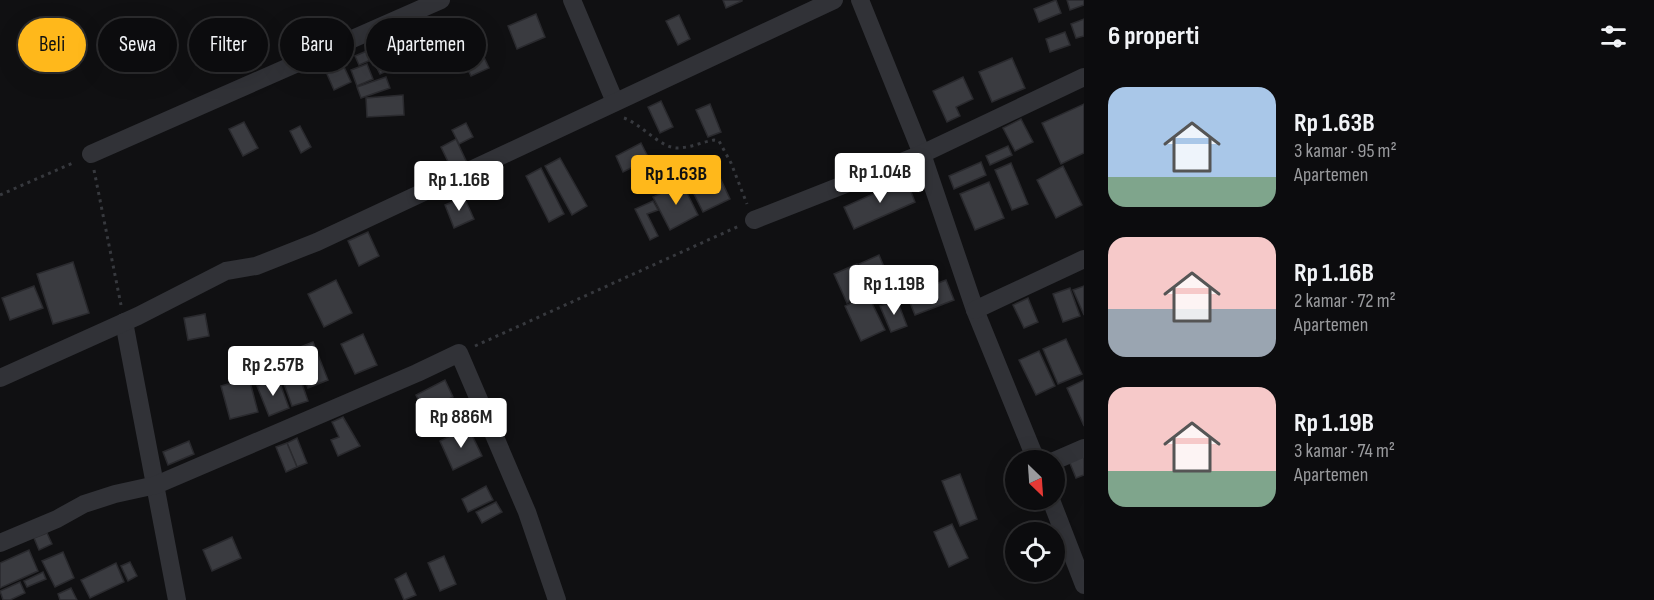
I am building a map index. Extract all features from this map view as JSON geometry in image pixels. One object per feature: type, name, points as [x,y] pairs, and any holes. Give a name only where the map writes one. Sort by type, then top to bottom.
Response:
[{"type":"street","points":[[91,154],[441,0]]},
{"type":"street","points":[[572,0],[618,110]]},
{"type":"street","points":[[0,378],[124,322],[226,271],[256,266],[317,242],[618,110],[834,0]]},
{"type":"street","points":[[860,0],[922,154],[975,310],[1032,450]]},
{"type":"street","points":[[753,220],[922,154],[1084,77]]},
{"type":"street","points":[[975,310],[1084,259]]},
{"type":"street","points":[[124,322],[177,600]]},
{"type":"street","points":[[0,543],[57,519],[84,504],[156,485],[417,374],[459,353],[527,512],[557,600]]},
{"type":"street","points":[[1065,456],[1084,448]]},
{"type":"street","points":[[1055,510],[1084,585]]},
{"type":"path","points":[[459,353],[753,220],[731,163],[719,141],[714,140],[685,147],[670,147],[618,110]]},
{"type":"path","points":[[0,195],[91,154],[124,322]]},
{"type":"building","points":[[723,0],[742,0],[742,1],[726,8]]},
{"type":"building","points":[[1056,0],[1061,13],[1039,22],[1034,9]]},
{"type":"building","points":[[1067,0],[1084,0],[1084,5],[1070,10]]},
{"type":"building","points":[[536,14],[545,37],[517,49],[508,26]]},
{"type":"building","points":[[679,15],[690,39],[678,45],[666,21]]},
{"type":"building","points":[[1084,19],[1084,36],[1076,38],[1071,24]]},
{"type":"building","points":[[1065,32],[1070,45],[1050,52],[1046,39]]},
{"type":"building","points":[[366,51],[366,62],[359,65],[355,56]]},
{"type":"building","points":[[1012,58],[1025,88],[992,102],[979,72]]},
{"type":"building","points":[[366,64],[366,72],[370,72],[373,79],[357,86],[352,72],[354,72],[354,69]]},
{"type":"building","points":[[326,72],[346,72],[351,82],[334,90]]},
{"type":"building","points":[[386,77],[390,88],[361,98],[357,87]]},
{"type":"building","points":[[963,77],[973,99],[956,107],[960,116],[947,122],[933,91]]},
{"type":"building","points":[[403,95],[404,115],[367,117],[366,98]]},
{"type":"building","points":[[661,101],[673,127],[660,133],[648,107]]},
{"type":"building","points":[[710,104],[721,132],[708,137],[696,110]]},
{"type":"building","points":[[1084,104],[1084,153],[1061,164],[1042,123]]},
{"type":"building","points":[[1021,119],[1033,142],[1015,151],[1003,128]]},
{"type":"building","points":[[244,122],[258,148],[243,156],[229,129]]},
{"type":"building","points":[[466,123],[473,137],[459,144],[452,130]]},
{"type":"building","points":[[300,126],[311,147],[301,153],[290,131]]},
{"type":"building","points":[[456,139],[467,163],[452,170],[441,147]]},
{"type":"building","points":[[641,143],[649,159],[623,172],[616,156]]},
{"type":"building","points":[[1008,146],[1012,155],[990,165],[986,156]]},
{"type":"building","points":[[560,158],[587,206],[572,215],[545,166]]},
{"type":"building","points":[[981,162],[986,175],[954,189],[949,176]]},
{"type":"building","points":[[1011,163],[1028,204],[1012,210],[995,170]]},
{"type":"building","points":[[714,165],[730,199],[703,212],[686,178]]},
{"type":"building","points":[[1063,166],[1082,205],[1056,218],[1037,180]]},
{"type":"building","points":[[541,168],[564,214],[549,222],[526,176]]},
{"type":"building","points":[[906,179],[915,202],[854,229],[844,207]]},
{"type":"building","points":[[989,182],[1004,218],[975,230],[960,194]]},
{"type":"building","points":[[682,183],[698,215],[670,230],[653,197]]},
{"type":"building","points":[[464,197],[474,219],[454,228],[445,205]]},
{"type":"building","points":[[653,201],[658,210],[647,214],[658,236],[650,240],[635,209]]},
{"type":"building","points":[[368,232],[379,256],[359,266],[348,241]]},
{"type":"building","points":[[879,255],[887,274],[868,283],[859,264]]},
{"type":"building","points":[[73,262],[89,313],[53,324],[37,274]]},
{"type":"building","points":[[857,264],[869,292],[847,303],[834,274]]},
{"type":"building","points":[[336,280],[352,313],[324,327],[308,294]]},
{"type":"building","points":[[946,280],[954,300],[915,315],[907,295]]},
{"type":"building","points":[[34,286],[43,308],[10,320],[2,298]]},
{"type":"building","points":[[1084,286],[1084,315],[1073,290]]},
{"type":"building","points":[[1070,288],[1080,316],[1063,322],[1053,294]]},
{"type":"building","points":[[868,295],[885,330],[861,341],[845,306]]},
{"type":"building","points":[[1028,298],[1038,322],[1024,328],[1013,305]]},
{"type":"building","points":[[897,300],[907,326],[891,332],[880,306]]},
{"type":"building","points":[[205,314],[209,336],[188,340],[184,318]]},
{"type":"building","points":[[363,334],[377,365],[355,374],[341,344]]},
{"type":"building","points":[[1066,339],[1082,374],[1058,384],[1043,349]]},
{"type":"building","points":[[313,342],[328,380],[308,388],[293,350]]},
{"type":"building","points":[[1039,351],[1055,386],[1036,395],[1019,360]]},
{"type":"building","points":[[299,375],[308,401],[292,406],[283,381]]},
{"type":"building","points":[[249,378],[258,412],[230,419],[221,386]]},
{"type":"building","points":[[278,378],[289,408],[269,416],[257,386]]},
{"type":"building","points":[[445,380],[453,397],[424,412],[416,395]]},
{"type":"building","points":[[1084,380],[1084,426],[1067,388]]},
{"type":"building","points":[[343,417],[360,446],[338,456],[331,440],[339,437],[332,422]]},
{"type":"building","points":[[468,427],[482,456],[453,470],[440,441]]},
{"type":"building","points":[[297,438],[307,463],[297,467],[287,443]]},
{"type":"building","points":[[189,441],[194,454],[168,465],[163,452]]},
{"type":"building","points":[[287,443],[297,467],[286,472],[276,447]]},
{"type":"building","points":[[1084,449],[1084,475],[1076,478],[1067,456]]},
{"type":"building","points":[[960,474],[977,519],[960,526],[942,481]]},
{"type":"building","points":[[486,486],[493,500],[468,512],[462,499]]},
{"type":"building","points":[[496,502],[502,512],[482,523],[476,512]]},
{"type":"building","points":[[952,524],[968,558],[949,567],[934,532]]},
{"type":"building","points":[[47,533],[52,544],[39,550],[34,538]]},
{"type":"building","points":[[232,537],[241,558],[212,571],[203,550]]},
{"type":"building","points":[[29,550],[38,571],[0,588],[0,563]]},
{"type":"building","points":[[63,552],[74,578],[55,587],[42,561]]},
{"type":"building","points":[[444,556],[456,584],[440,591],[428,563]]},
{"type":"building","points":[[130,562],[137,576],[128,581],[121,566]]},
{"type":"building","points":[[116,563],[124,582],[90,598],[81,580]]},
{"type":"building","points":[[43,572],[46,579],[27,587],[24,581]]},
{"type":"building","points":[[406,573],[416,595],[404,600],[395,579]]},
{"type":"building","points":[[20,582],[25,593],[10,600],[3,600],[0,591]]},
{"type":"building","points":[[71,588],[77,600],[60,600],[58,594]]}]
